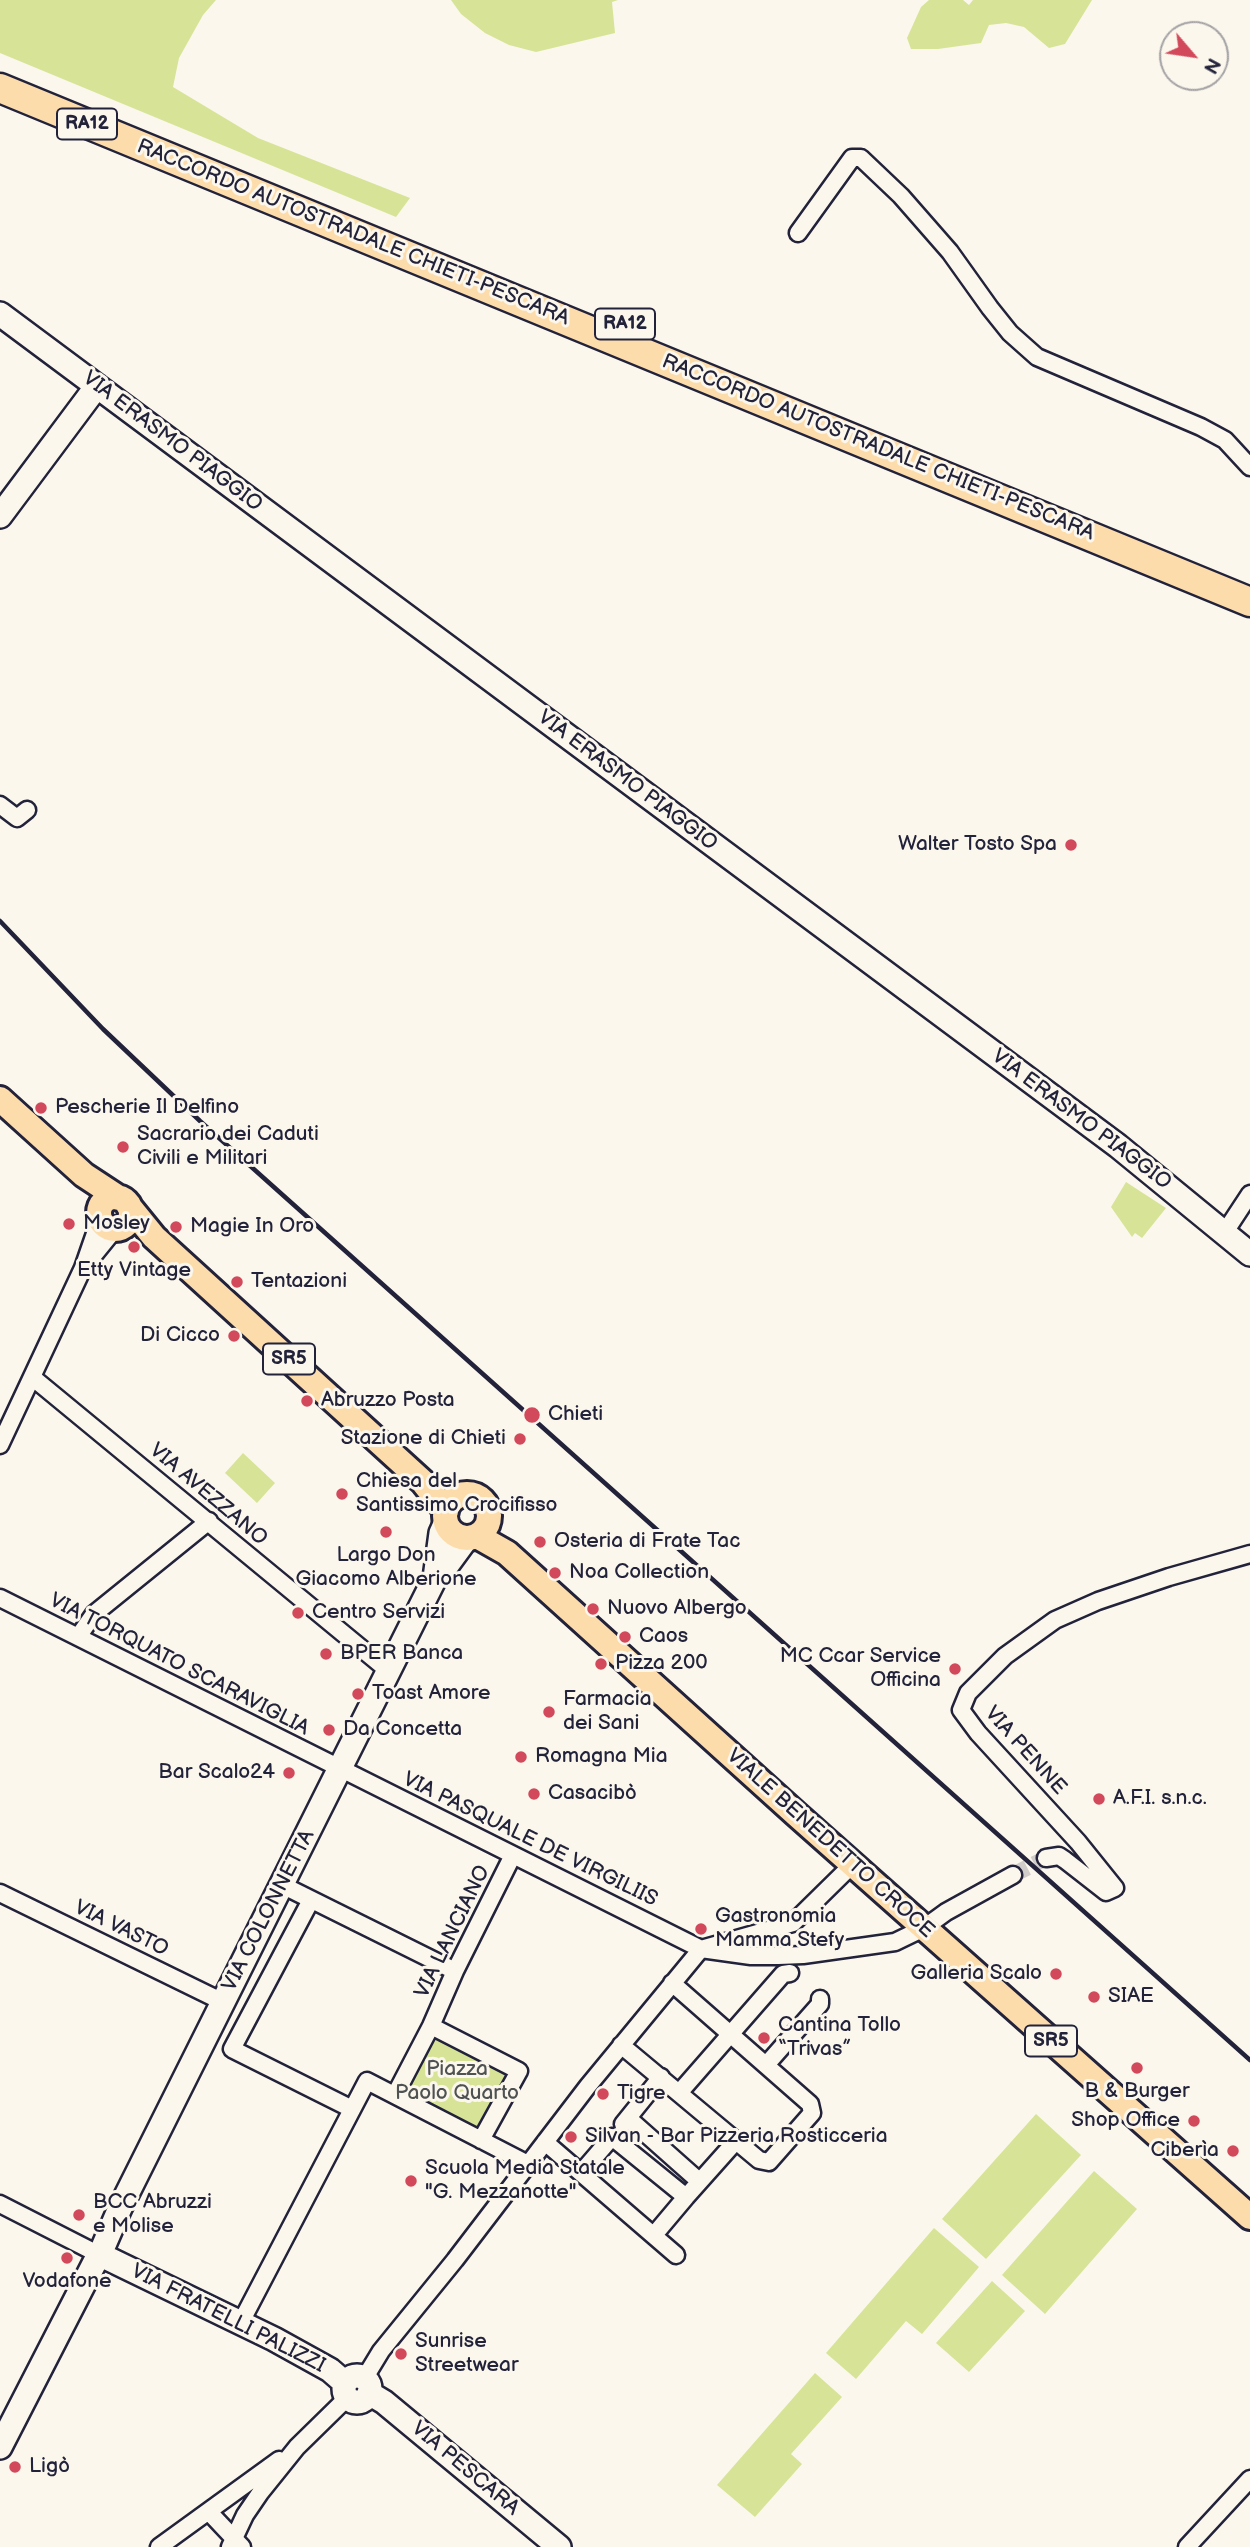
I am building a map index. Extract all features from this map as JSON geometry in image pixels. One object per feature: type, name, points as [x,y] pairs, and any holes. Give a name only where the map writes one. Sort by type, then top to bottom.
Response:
[{"type":"highway","name":"RACCORDO AUTOSTRADALE CHIETI-PESCARA","points":[[0,68],[1250,582]]},
{"type":"highway","name":"RACCORDO AUTOSTRADALE CHIETI-PESCARA","points":[[0,88],[1151,559],[1250,602]]},
{"type":"main road","name":"SR5","points":[[0,1099],[84,1175],[115,1214],[154,1237],[453,1506],[456,1535],[480,1529],[487,1508],[481,1500],[472,1495],[453,1506]]},
{"type":"main road","name":"VIALE BENEDETTO CROCE","points":[[480,1529],[1250,2217]]},
{"type":"street","points":[[798,233],[852,158],[861,158],[909,205],[950,252],[996,316],[1037,357],[1201,427],[1225,440],[1250,467]]},
{"type":"street","name":"VIA ERASMO PIAGGIO","points":[[0,314],[1118,1146],[1250,1254]]},
{"type":"street","points":[[0,516],[97,386]]},
{"type":"street","points":[[0,805],[17,818],[27,810]]},
{"type":"street","points":[[1225,1232],[1250,1194]]},
{"type":"street","points":[[0,1445],[83,1268],[115,1214]]},
{"type":"street","name":"VIA AVEZZANO","points":[[32,1377],[390,1672]]},
{"type":"street","points":[[435,1578],[441,1533],[453,1506]]},
{"type":"street","points":[[78,1637],[94,1614],[209,1521]]},
{"type":"street","points":[[435,1578],[480,1529]]},
{"type":"street","name":"VIA PENNE","points":[[1046,1858],[1059,1856],[1106,1892],[1115,1888],[1070,1833],[978,1733],[961,1710],[968,1693],[1005,1656],[1055,1620],[1098,1601],[1168,1577],[1250,1554]]},
{"type":"street","name":"VIA COLONNETTA","points":[[0,2447],[100,2254],[125,2198],[435,1578]]},
{"type":"street","name":"VIA TORQUATO SCARAVIGLIA","points":[[0,1598],[340,1769]]},
{"type":"street","name":"VIA PASQUALE DE VIRGILIIS","points":[[340,1769],[701,1948],[751,1956],[803,1955],[895,1942],[924,1928]]},
{"type":"street","name":"VIA LANCIANO","points":[[431,2026],[455,1971],[513,1855]]},
{"type":"street","points":[[235,2544],[245,2515],[297,2447],[356,2388],[621,2045],[701,1948],[793,1923],[853,1864]]},
{"type":"street","points":[[924,1928],[946,1912],[1013,1875]]},
{"type":"street","points":[[282,1885],[455,1971]]},
{"type":"street","name":"VIA VASTO","points":[[0,1893],[223,2002]]},
{"type":"street","points":[[311,1900],[232,2049],[352,2109]]},
{"type":"street","points":[[679,2093],[783,1975],[790,1973]]},
{"type":"street","points":[[621,2045],[759,2160],[769,2162],[812,2113],[810,2104],[672,1983]]},
{"type":"street","points":[[766,2065],[820,2004],[820,1999]]},
{"type":"street","points":[[395,2095],[431,2026],[519,2071],[481,2140]]},
{"type":"street","points":[[581,2173],[661,2077]]},
{"type":"street","points":[[241,2322],[367,2081],[528,2164]]},
{"type":"street","points":[[628,2118],[699,2181]]},
{"type":"street","points":[[612,2137],[686,2197]]},
{"type":"street","points":[[545,2142],[676,2255]]},
{"type":"street","points":[[654,2235],[735,2142]]},
{"type":"street","points":[[0,2204],[100,2254]]},
{"type":"street","name":"VIA FRATELLI PALIZZI","points":[[100,2254],[241,2322],[330,2370],[356,2388]]},
{"type":"street","name":"VIA PESCARA","points":[[356,2388],[384,2402],[559,2547]]},
{"type":"street","points":[[159,2547],[297,2447]]},
{"type":"street","points":[[1186,2547],[1250,2479]]},
{"type":"street","points":[[209,2512],[235,2544]]},
{"type":"green space","points":[[0,0],[216,0],[203,15],[179,58],[173,87],[258,138],[410,198],[396,217],[0,53]]},
{"type":"green space","points":[[451,0],[618,0],[612,2],[615,33],[536,52],[509,45],[485,33],[461,14]]},
{"type":"green space","points":[[929,0],[963,0],[969,5],[973,0],[1092,0],[1065,44],[1049,48],[1024,27],[1006,23],[989,25],[981,43],[938,49],[911,49],[907,38],[921,7]]},
{"type":"green space","points":[[1126,1182],[1166,1208],[1142,1238],[1135,1233],[1132,1237],[1111,1207]]},
{"type":"green space","points":[[243,1453],[275,1483],[257,1503],[225,1473]]},
{"type":"green space","name":"Piazza Paolo Quarto","points":[[437,2036],[507,2074],[477,2129],[408,2091]]},
{"type":"green space","points":[[1036,2114],[1081,2155],[986,2259],[942,2219]]},
{"type":"green space","points":[[1094,2171],[1137,2209],[1045,2314],[1002,2275]]},
{"type":"green space","points":[[934,2228],[979,2267],[922,2334],[906,2321],[856,2379],[826,2353]]},
{"type":"green space","points":[[992,2281],[1025,2311],[969,2372],[936,2343]]},
{"type":"green space","points":[[815,2373],[842,2397],[791,2454],[802,2464],[755,2517],[717,2485]]},
{"type":"tunnel","points":[[1013,1875],[1046,1858]]},
{"type":"railway","points":[[0,921],[103,1029],[200,1121],[1250,2060]]},
{"type":"place","name":"Walter Tosto Spa","points":[[1071,845]]},
{"type":"place","name":"Pescherie Il Delfino","points":[[41,1108]]},
{"type":"place","name":"Sacrario dei Caduti Civili e Militari","points":[[123,1147]]},
{"type":"place","name":"Mosley","points":[[69,1224]]},
{"type":"place","name":"Magie In Oro","points":[[176,1227]]},
{"type":"place","name":"Etty Vintage","points":[[134,1247]]},
{"type":"place","name":"Tentazioni","points":[[237,1282]]},
{"type":"place","name":"Di Cicco","points":[[234,1336]]},
{"type":"place","name":"Abruzzo Posta","points":[[307,1401]]},
{"type":"place","name":"Chieti","points":[[532,1415]]},
{"type":"place","name":"Stazione di Chieti","points":[[520,1439]]},
{"type":"place","name":"Chiesa del Santissimo Crocifisso","points":[[342,1494]]},
{"type":"place","name":"Largo Don Giacomo Alberione","points":[[386,1532]]},
{"type":"place","name":"Osteria di Frate Tac","points":[[540,1542]]},
{"type":"place","name":"Noa Collection","points":[[555,1573]]},
{"type":"place","name":"Nuovo Albergo","points":[[593,1609]]},
{"type":"place","name":"Centro Servizi","points":[[298,1613]]},
{"type":"place","name":"Caos","points":[[625,1637]]},
{"type":"place","name":"BPER Banca","points":[[326,1654]]},
{"type":"place","name":"Pizza 200","points":[[601,1664]]},
{"type":"place","name":"MC Ccar Service Officina","points":[[955,1669]]},
{"type":"place","name":"Toast Amore","points":[[358,1694]]},
{"type":"place","name":"Farmacia dei Sani","points":[[549,1712]]},
{"type":"place","name":"Da Concetta","points":[[329,1730]]},
{"type":"place","name":"Romagna Mia","points":[[521,1757]]},
{"type":"place","name":"Bar Scalo24","points":[[289,1773]]},
{"type":"place","name":"Casacibò","points":[[534,1794]]},
{"type":"place","name":"A.F.I. s.n.c.","points":[[1099,1799]]},
{"type":"place","name":"Gastronomia Mamma Stefy","points":[[701,1929]]},
{"type":"place","name":"Galleria Scalo","points":[[1056,1974]]},
{"type":"place","name":"SIAE","points":[[1094,1997]]},
{"type":"place","name":"Cantina Tollo “Trivas”","points":[[764,2038]]},
{"type":"place","name":"B & Burger","points":[[1137,2068]]},
{"type":"place","name":"Tigre","points":[[603,2094]]},
{"type":"place","name":"Shop Office","points":[[1194,2121]]},
{"type":"place","name":"Silvan - Bar Pizzeria Rosticceria","points":[[571,2137]]},
{"type":"place","name":"Ciberìa","points":[[1233,2151]]},
{"type":"place","name":"Scuola Media Statale \"G. Mezzanotte\"","points":[[411,2181]]},
{"type":"place","name":"BCC Abruzzi e Molise","points":[[79,2215]]},
{"type":"place","name":"Vodafone","points":[[67,2258]]},
{"type":"place","name":"Sunrise Streetwear","points":[[401,2354]]},
{"type":"place","name":"Ligò","points":[[15,2467]]}]
